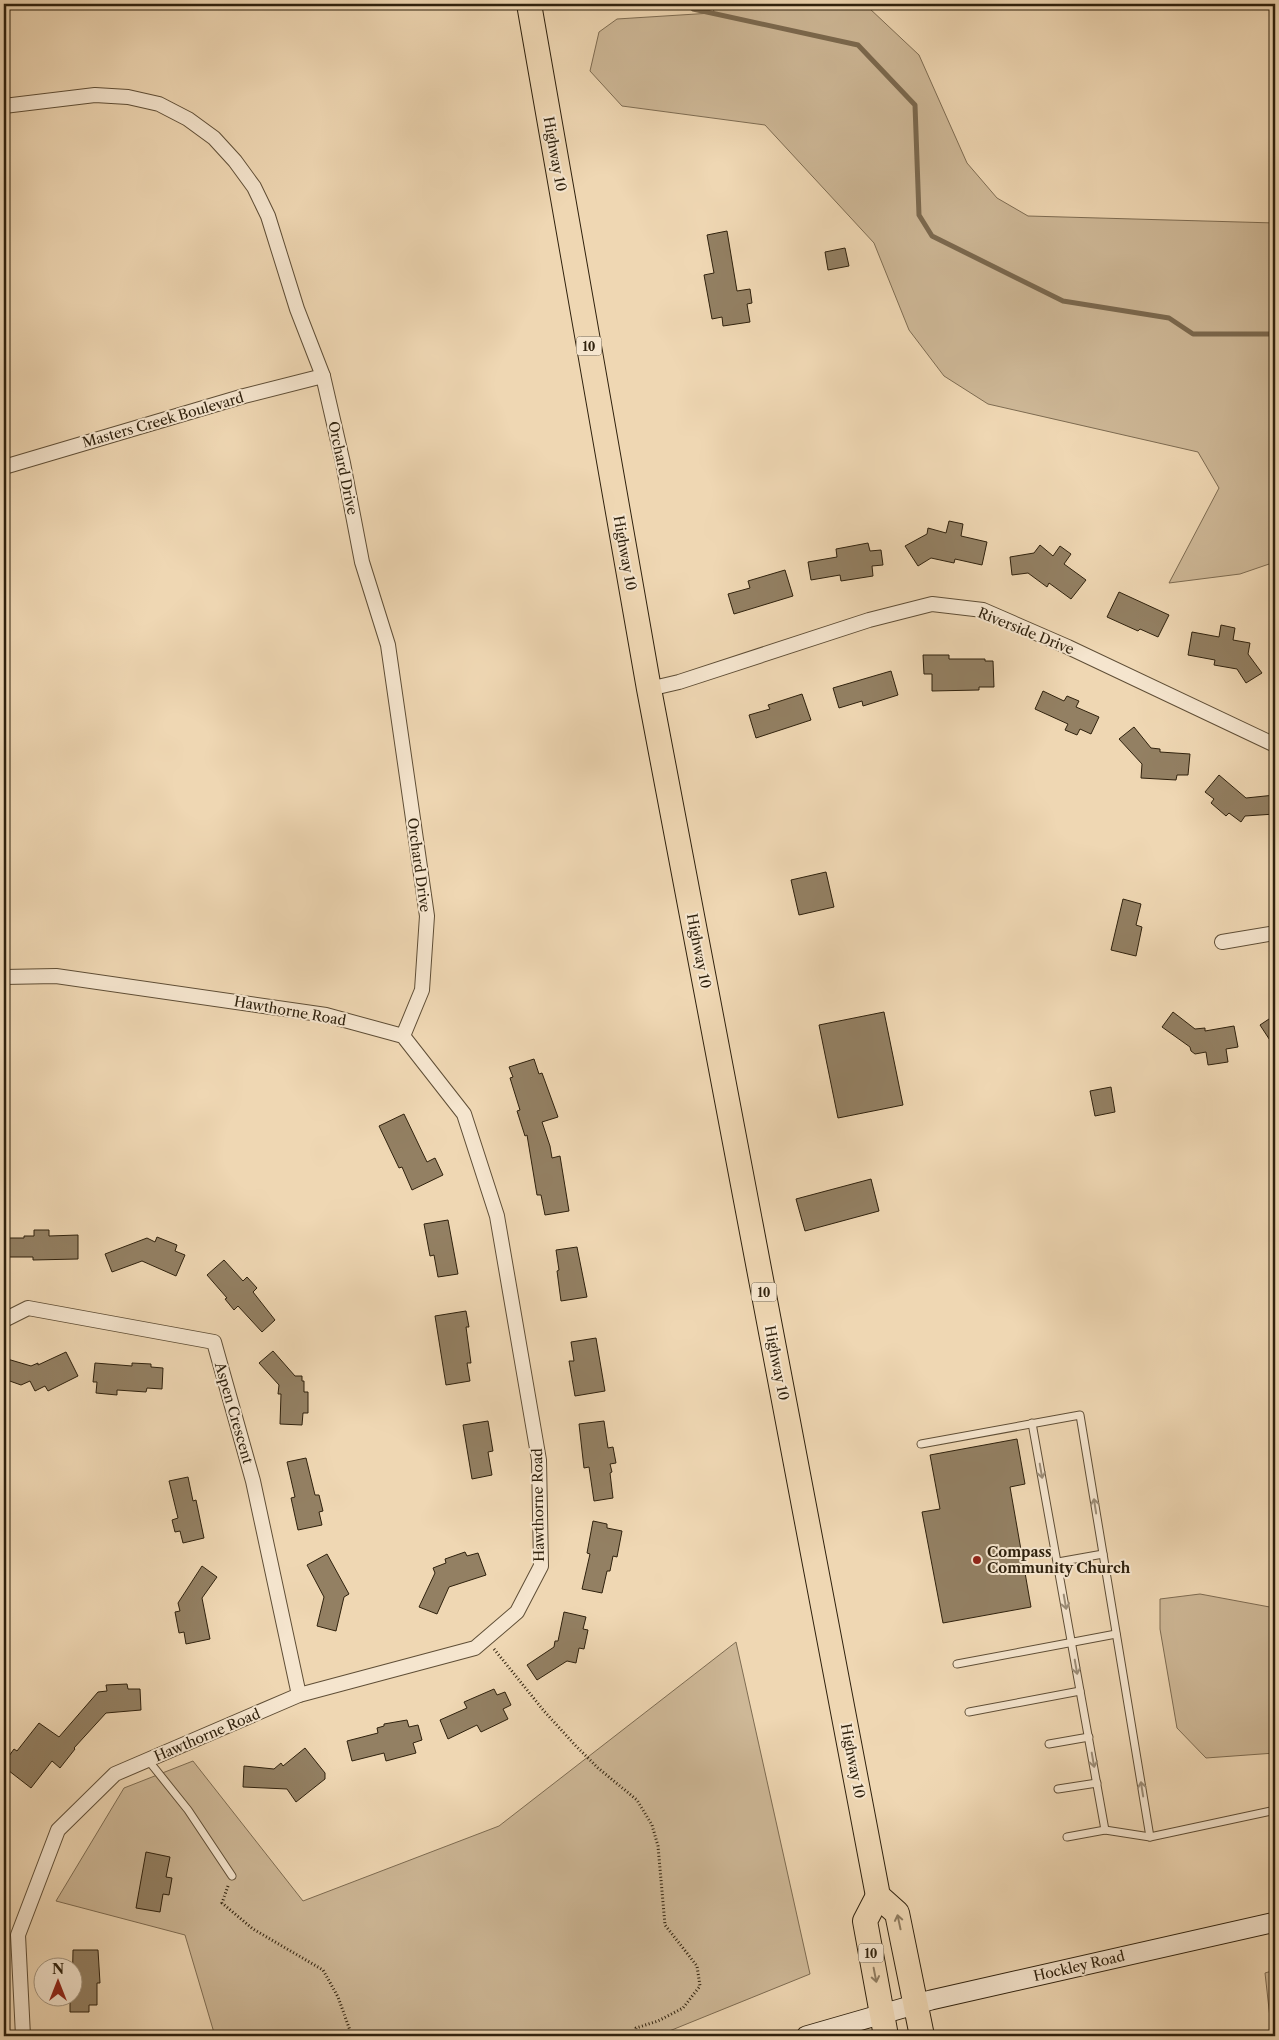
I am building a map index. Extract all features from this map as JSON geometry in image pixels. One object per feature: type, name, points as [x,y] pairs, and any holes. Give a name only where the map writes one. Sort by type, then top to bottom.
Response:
[{"type":"highway","name":"Highway 10","points":[[529,4],[649,689],[878,1896]]},
{"type":"highway","name":"10","points":[[886,2036],[865,1921],[878,1896],[897,1913],[922,2036]]},
{"type":"main road","name":"Hockley Road","points":[[806,2036],[917,2004],[1275,1922]]},
{"type":"street","name":"Orchard Drive","points":[[4,106],[94,96],[128,97],[159,104],[188,119],[214,138],[235,161],[254,187],[268,216],[297,309],[323,376],[343,463],[362,562],[388,645],[427,916],[422,990],[403,1036]]},
{"type":"street","name":"Masters Creek Boulevard","points":[[4,467],[244,396],[323,376]]},
{"type":"street","name":"Riverside Drive","points":[[649,689],[678,682],[870,620],[932,604],[982,610],[1077,651],[1275,745]]},
{"type":"street","points":[[1222,942],[1275,933]]},
{"type":"street","name":"Hawthorne Road","points":[[4,977],[56,976],[326,1015],[403,1036],[464,1114],[497,1216],[539,1460],[541,1566],[517,1612],[475,1648],[299,1695],[115,1774],[58,1830],[18,1935],[23,2036]]},
{"type":"street","name":"Aspen Crescent","points":[[4,1320],[28,1308],[214,1342],[253,1481],[299,1695]]},
{"type":"lane","points":[[921,1444],[1080,1415],[1150,1838]]},
{"type":"lane","points":[[1032,1424],[1105,1830]]},
{"type":"lane","points":[[1058,1562],[1103,1554]]},
{"type":"lane","points":[[957,1664],[1116,1634]]},
{"type":"lane","points":[[969,1712],[1080,1691]]},
{"type":"lane","points":[[1050,1744],[1089,1738]]},
{"type":"lane","points":[[148,1760],[188,1810],[232,1876]]},
{"type":"lane","points":[[1058,1789],[1097,1783]]},
{"type":"lane","points":[[1067,1837],[1105,1830],[1150,1838],[1271,1811],[1275,1813]]},
{"type":"path","points":[[486,1639],[544,1711],[575,1745],[598,1768],[636,1800],[652,1825],[662,1870],[662,1904],[665,1925],[697,1966],[700,1986],[683,2008],[658,2021],[636,2028],[634,2036]]},
{"type":"path","points":[[232,1876],[222,1903],[253,1929],[323,1970],[338,1997],[352,2036]]},
{"type":"shaded area","points":[[718,4],[857,4],[869,8],[919,55],[967,163],[997,198],[1028,216],[1275,223],[1275,562],[1240,574],[1169,583],[1219,488],[1198,452],[988,404],[944,376],[909,330],[874,243],[765,125],[622,106],[590,71],[599,32],[617,19],[712,13]]},
{"type":"shaded area","points":[[1200,1594],[1275,1608],[1275,1753],[1206,1758],[1177,1728],[1160,1629],[1160,1599]]},
{"type":"shaded area","points":[[736,1642],[810,1974],[657,2036],[215,2036],[185,1935],[56,1901],[124,1788],[193,1761],[303,1901],[499,1826]]},
{"type":"shaded area","points":[[1275,1970],[1275,2033],[1271,2027],[1265,1973]]},
{"type":"building","points":[[727,231],[737,291],[750,289],[752,303],[747,304],[750,322],[723,326],[722,317],[712,319],[704,275],[714,273],[707,235]]},
{"type":"building","points":[[845,248],[849,266],[828,270],[825,252]]},
{"type":"building","points":[[949,521],[963,524],[961,536],[987,542],[982,565],[955,559],[954,563],[931,558],[918,566],[905,546],[927,534],[928,528],[946,533]]},
{"type":"building","points":[[868,543],[870,551],[881,550],[883,565],[872,566],[873,576],[841,581],[840,575],[811,580],[808,562],[837,557],[836,549]]},
{"type":"building","points":[[1040,545],[1053,556],[1060,546],[1071,554],[1064,564],[1086,580],[1071,599],[1049,583],[1047,587],[1028,573],[1012,575],[1010,557],[1034,553]]},
{"type":"building","points":[[785,570],[793,596],[734,614],[728,594],[750,588],[748,581]]},
{"type":"building","points":[[1119,592],[1169,615],[1158,637],[1140,629],[1138,631],[1107,617]]},
{"type":"building","points":[[1221,625],[1235,628],[1233,640],[1250,643],[1248,654],[1262,673],[1246,683],[1237,669],[1214,665],[1215,660],[1188,655],[1192,632],[1219,637]]},
{"type":"building","points":[[923,655],[949,655],[949,659],[985,659],[985,661],[993,661],[994,687],[979,687],[979,690],[932,691],[932,674],[924,674]]},
{"type":"building","points":[[891,671],[898,695],[863,706],[862,701],[839,708],[833,688]]},
{"type":"building","points":[[1043,691],[1064,701],[1067,696],[1079,701],[1076,707],[1099,717],[1091,734],[1080,729],[1077,735],[1065,730],[1068,724],[1035,709]]},
{"type":"building","points":[[802,694],[811,720],[756,738],[749,715],[770,709],[768,705]]},
{"type":"building","points":[[1134,727],[1151,748],[1160,749],[1160,752],[1190,754],[1188,775],[1177,775],[1176,780],[1141,778],[1142,764],[1119,739]]},
{"type":"building","points":[[1219,775],[1246,798],[1275,795],[1275,814],[1245,816],[1241,822],[1229,813],[1226,816],[1211,803],[1214,799],[1205,792]]},
{"type":"building","points":[[826,872],[834,907],[799,915],[791,880]]},
{"type":"building","points":[[1123,899],[1141,904],[1136,925],[1142,927],[1136,956],[1111,950]]},
{"type":"building","points":[[884,1012],[903,1105],[838,1118],[819,1025]]},
{"type":"building","points":[[1173,1012],[1195,1029],[1205,1028],[1205,1031],[1234,1026],[1238,1047],[1226,1049],[1228,1062],[1208,1065],[1206,1052],[1195,1054],[1191,1051],[1190,1047],[1162,1027]]},
{"type":"building","points":[[1275,1015],[1275,1048],[1260,1025]]},
{"type":"building","points":[[534,1059],[539,1074],[542,1073],[558,1117],[542,1122],[552,1158],[560,1156],[569,1211],[545,1215],[541,1195],[537,1195],[527,1135],[525,1136],[517,1111],[520,1110],[510,1078],[513,1077],[509,1067]]},
{"type":"building","points":[[1111,1087],[1115,1112],[1095,1116],[1090,1091]]},
{"type":"building","points":[[404,1114],[427,1162],[435,1158],[443,1175],[412,1190],[402,1167],[399,1168],[379,1126]]},
{"type":"building","points":[[871,1179],[879,1211],[805,1231],[796,1199]]},
{"type":"building","points":[[448,1220],[458,1274],[438,1277],[434,1255],[430,1256],[424,1224]]},
{"type":"building","points":[[34,1230],[49,1230],[49,1236],[78,1235],[78,1259],[33,1260],[33,1257],[4,1257],[4,1238],[34,1236]]},
{"type":"building","points":[[157,1237],[177,1245],[175,1251],[185,1255],[176,1276],[142,1261],[112,1272],[105,1254],[147,1238],[155,1242]]},
{"type":"building","points":[[577,1247],[587,1297],[561,1301],[556,1250]]},
{"type":"building","points":[[224,1260],[243,1281],[247,1277],[257,1288],[253,1292],[275,1320],[262,1332],[238,1306],[234,1310],[225,1299],[227,1298],[207,1275]]},
{"type":"building","points":[[466,1311],[469,1327],[466,1327],[471,1363],[467,1363],[470,1381],[446,1385],[435,1316]]},
{"type":"building","points":[[596,1338],[605,1391],[575,1396],[569,1361],[574,1361],[571,1342]]},
{"type":"building","points":[[273,1351],[295,1376],[302,1376],[302,1381],[304,1381],[304,1392],[308,1392],[308,1413],[303,1413],[302,1425],[280,1424],[281,1394],[278,1394],[279,1385],[259,1363]]},
{"type":"building","points":[[66,1352],[78,1376],[48,1391],[45,1386],[35,1391],[30,1381],[21,1385],[4,1379],[4,1358],[31,1366],[38,1363],[38,1365]]},
{"type":"building","points":[[95,1363],[132,1366],[132,1363],[151,1364],[151,1367],[163,1368],[162,1389],[147,1388],[146,1392],[117,1390],[117,1395],[96,1393],[97,1382],[93,1382]]},
{"type":"building","points":[[488,1421],[493,1451],[488,1452],[492,1475],[472,1479],[463,1425]]},
{"type":"building","points":[[604,1421],[608,1448],[613,1447],[616,1463],[610,1464],[613,1498],[594,1501],[589,1467],[584,1468],[579,1424]]},
{"type":"building","name":"Compass Community Church","points":[[1017,1439],[1025,1484],[1010,1487],[1031,1607],[943,1623],[922,1512],[940,1509],[930,1455]]},
{"type":"building","points":[[306,1458],[315,1495],[319,1495],[323,1511],[319,1512],[322,1525],[298,1530],[291,1498],[295,1497],[287,1462]]},
{"type":"building","points":[[188,1477],[193,1501],[196,1500],[204,1538],[183,1543],[180,1531],[175,1532],[172,1520],[178,1518],[169,1481]]},
{"type":"building","points":[[593,1521],[607,1524],[607,1528],[622,1531],[617,1557],[613,1556],[602,1593],[582,1589],[590,1554],[587,1553]]},
{"type":"building","points":[[465,1552],[467,1556],[478,1553],[486,1575],[449,1587],[437,1614],[419,1607],[435,1573],[433,1568],[446,1563],[445,1559]]},
{"type":"building","points":[[327,1554],[349,1594],[344,1597],[336,1631],[317,1626],[324,1597],[307,1565]]},
{"type":"building","points":[[202,1566],[217,1577],[202,1598],[210,1639],[186,1644],[184,1632],[179,1633],[175,1612],[180,1611],[178,1603]]},
{"type":"building","points":[[564,1612],[586,1617],[583,1629],[588,1630],[584,1649],[579,1648],[576,1663],[567,1661],[537,1680],[527,1665],[554,1647],[555,1641],[558,1641]]},
{"type":"building","points":[[127,1684],[128,1689],[140,1689],[141,1710],[106,1713],[74,1748],[60,1768],[52,1761],[31,1788],[4,1767],[4,1763],[14,1749],[17,1751],[39,1723],[59,1737],[98,1692],[107,1691],[106,1685]]},
{"type":"building","points":[[494,1689],[497,1695],[505,1692],[511,1705],[503,1709],[508,1719],[481,1732],[477,1725],[448,1739],[440,1720],[467,1708],[464,1702]]},
{"type":"building","points":[[407,1720],[409,1727],[418,1725],[422,1740],[413,1743],[416,1753],[386,1761],[384,1753],[352,1761],[347,1741],[378,1733],[377,1728],[384,1726],[384,1724]]},
{"type":"building","points":[[305,1748],[325,1773],[325,1779],[296,1802],[287,1789],[243,1787],[244,1766],[274,1769],[281,1763],[283,1766]]},
{"type":"building","points":[[146,1852],[170,1857],[166,1877],[172,1878],[169,1895],[163,1894],[160,1912],[136,1908]]},
{"type":"building","points":[[73,1950],[98,1950],[100,1983],[97,1983],[97,2005],[89,2005],[89,2012],[70,2012],[70,2008],[82,2008],[82,1958],[73,1958]]},
{"type":"waterway","points":[[689,4],[693,9],[858,45],[915,105],[919,215],[932,236],[1063,301],[1169,318],[1193,334],[1275,334]]},
{"type":"place","name":"Compass Community Church","points":[[977,1560]]}]
